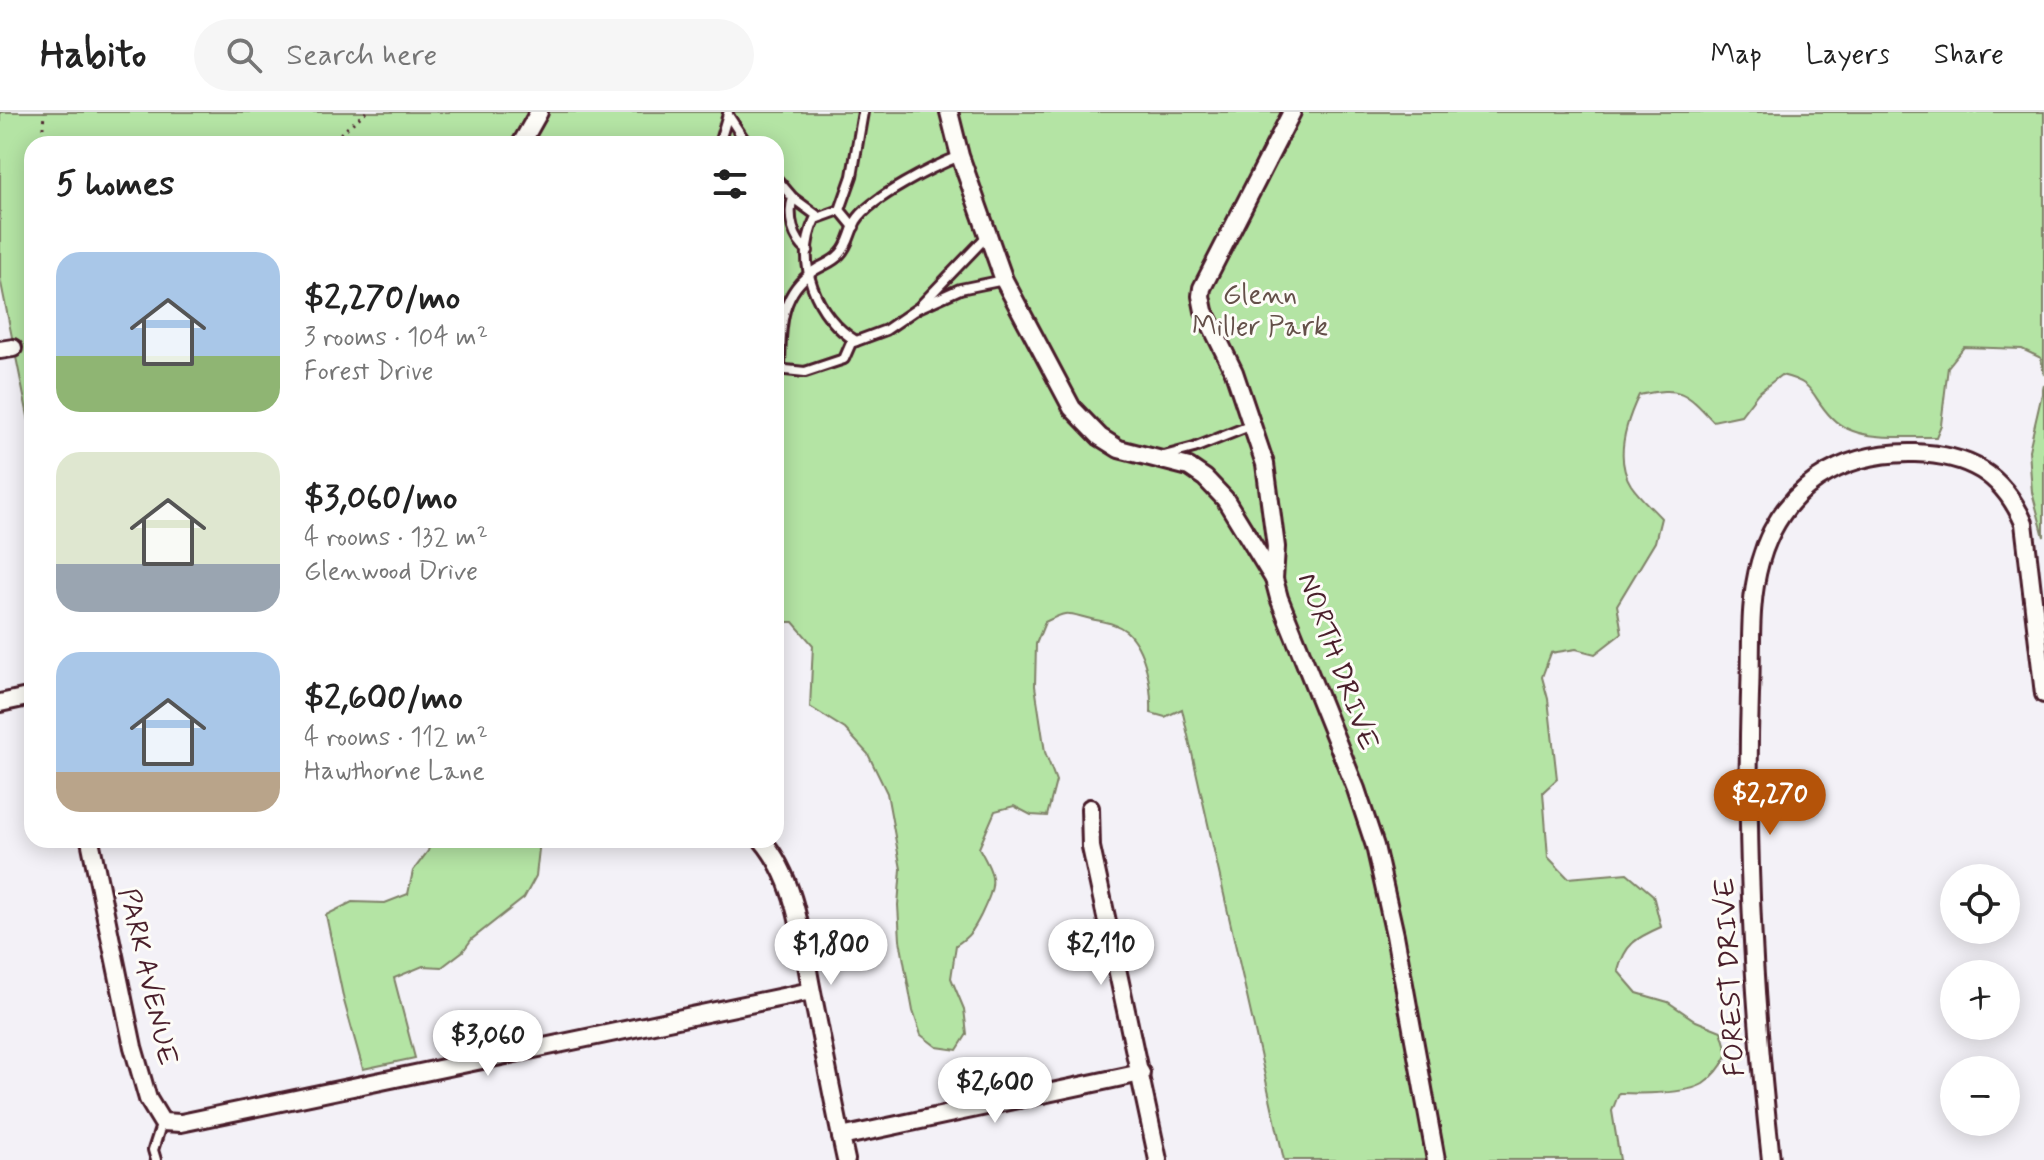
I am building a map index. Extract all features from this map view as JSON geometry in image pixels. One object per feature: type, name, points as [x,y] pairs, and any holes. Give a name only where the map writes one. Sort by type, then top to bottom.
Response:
[{"type":"street","points":[[526,136],[539,112]]},
{"type":"street","points":[[949,112],[960,156],[1004,280],[1072,408],[1090,428],[1119,449],[1189,467],[1205,478],[1231,509],[1274,579]]},
{"type":"street","name":"NORTH DRIVE","points":[[1292,112],[1201,296],[1204,311],[1234,372],[1265,464],[1276,547],[1274,579],[1279,598],[1356,789],[1375,846],[1395,935],[1436,1160]]},
{"type":"street","name":"FOREST DRIVE","points":[[1771,1160],[1758,1015],[1748,748],[1755,584],[1768,540],[1785,511],[1805,488],[1837,466],[1875,455],[1935,454],[1969,462],[1992,478],[2013,498],[2024,523],[2044,694]]},
{"type":"street","points":[[0,703],[24,698]]},
{"type":"street","points":[[1090,808],[1091,847],[1158,1160]]},
{"type":"street","name":"PARK AVENUE","points":[[92,848],[133,1047],[148,1099],[162,1122]]},
{"type":"street","points":[[769,848],[786,876],[799,927],[846,1160]]},
{"type":"street","points":[[162,1122],[181,1123],[811,991]]},
{"type":"street","points":[[841,1137],[1141,1073]]},
{"type":"lane","points":[[840,210],[852,176],[863,112]]},
{"type":"lane","points":[[721,136],[728,114]]},
{"type":"lane","points":[[728,114],[742,136]]},
{"type":"lane","points":[[784,314],[788,298],[808,276],[832,263],[844,250],[857,219],[874,204],[923,173],[960,156]]},
{"type":"lane","points":[[784,187],[819,217]]},
{"type":"lane","points":[[793,198],[790,207],[795,235],[800,245],[808,251]]},
{"type":"lane","points":[[840,210],[815,219],[809,231],[808,276],[826,313],[856,341]]},
{"type":"lane","points":[[840,210],[854,227]]},
{"type":"lane","points":[[918,308],[987,236]]},
{"type":"lane","points":[[784,370],[805,372],[844,359],[851,343],[886,330],[918,308],[960,289],[1004,280]]},
{"type":"lane","points":[[1155,458],[1194,448],[1252,425]]},
{"type":"lane","points":[[156,1160],[153,1150],[162,1122]]},
{"type":"path","points":[[42,136],[44,112]]},
{"type":"path","points":[[338,136],[366,112]]},
{"type":"green space","name":"Glenn Miller Park","points":[[0,112],[2044,112],[2044,375],[2041,358],[2022,349],[1964,347],[1948,367],[1941,425],[1936,437],[1867,435],[1854,431],[1832,418],[1807,386],[1781,375],[1758,393],[1741,415],[1713,421],[1688,397],[1664,391],[1639,395],[1630,417],[1623,452],[1626,474],[1631,485],[1661,518],[1655,542],[1617,605],[1622,633],[1595,654],[1576,649],[1551,653],[1542,677],[1548,699],[1557,779],[1543,792],[1548,857],[1568,878],[1627,873],[1653,895],[1661,927],[1628,948],[1618,971],[1637,993],[1668,1002],[1696,1021],[1721,1031],[1728,1054],[1715,1074],[1695,1087],[1662,1093],[1619,1093],[1612,1111],[1620,1160],[1284,1160],[1182,709],[1165,717],[1151,713],[1149,681],[1143,658],[1126,631],[1114,624],[1068,614],[1045,622],[1036,644],[1035,686],[1045,752],[1056,781],[1047,816],[1031,815],[1014,806],[995,811],[979,848],[989,867],[992,888],[974,928],[956,945],[951,978],[964,1009],[967,1034],[957,1050],[937,1047],[921,1035],[913,1011],[900,940],[898,905],[901,869],[887,793],[868,754],[845,729],[810,707],[813,645],[793,622],[784,622],[784,136],[24,136],[24,396],[0,278]]},
{"type":"green space","points":[[2044,385],[2044,537],[2032,492],[2029,450]]},
{"type":"green space","points":[[429,848],[539,848],[536,876],[524,898],[442,967],[423,966],[394,978],[415,1058],[363,1069],[344,1001],[326,915],[352,902],[385,903],[408,894],[413,871]]}]
